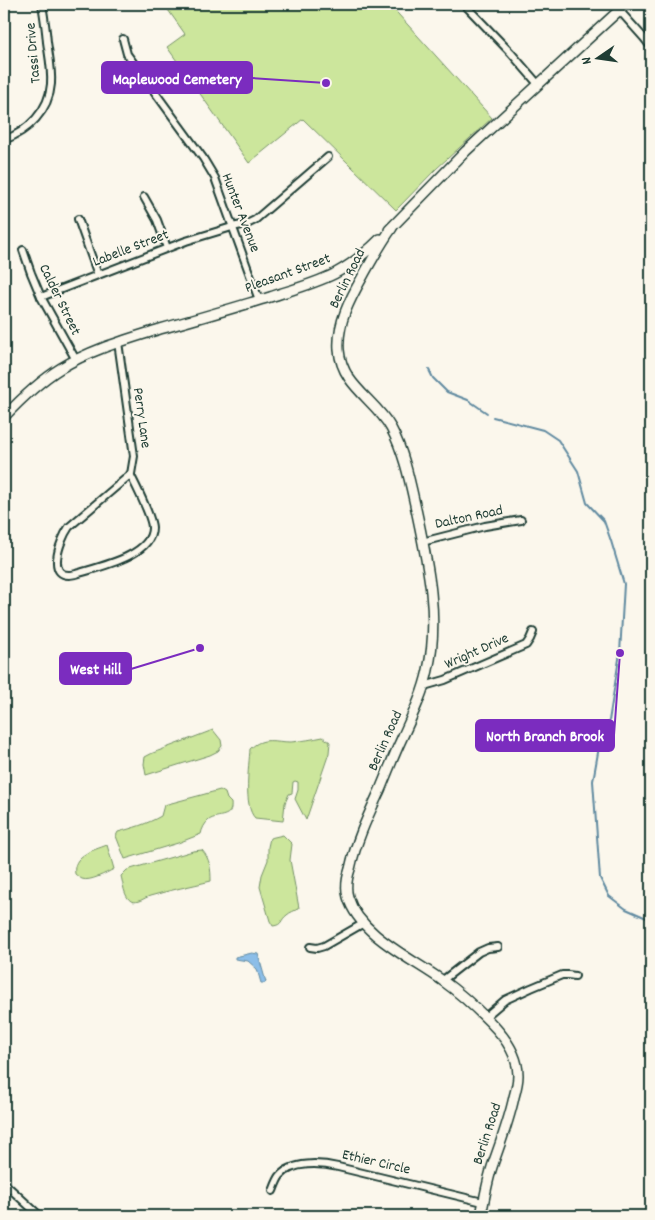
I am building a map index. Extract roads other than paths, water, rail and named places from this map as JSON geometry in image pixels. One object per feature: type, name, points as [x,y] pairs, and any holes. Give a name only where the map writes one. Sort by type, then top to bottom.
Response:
[{"type":"street","name":"Tassi Drive","points":[[4,140],[28,127],[38,117],[43,109],[51,86],[51,70],[42,4]]},
{"type":"street","points":[[464,4],[538,84]]},
{"type":"street","points":[[622,7],[651,47]]},
{"type":"street","name":"Pleasant Street","points":[[4,417],[38,385],[62,368],[95,351],[118,342],[297,288],[334,274],[354,262],[392,228],[453,163],[622,7]]},
{"type":"street","name":"Hunter Avenue","points":[[123,39],[127,54],[203,158],[215,178],[260,300]]},
{"type":"street","name":"Labelle Street","points":[[41,297],[167,248],[247,224],[255,220],[328,157]]},
{"type":"street","points":[[144,197],[157,220],[167,248]]},
{"type":"street","points":[[78,219],[98,275]]},
{"type":"street","name":"Berlin Road","points":[[392,228],[381,244],[348,304],[340,330],[339,352],[346,375],[388,424],[409,479],[431,591],[433,630],[424,686],[409,724],[364,823],[347,879],[347,896],[364,924],[396,950],[443,980],[463,996],[485,1017],[509,1045],[518,1074],[516,1090],[490,1174],[480,1216]]},
{"type":"street","name":"Calder Street","points":[[23,250],[30,273],[41,297],[76,360]]},
{"type":"street","name":"Perry Lane","points":[[118,342],[134,456],[130,474]]},
{"type":"street","points":[[130,474],[144,504],[152,528],[151,536],[138,551],[124,558],[70,576],[64,574],[58,566],[58,554],[64,534],[69,527],[130,474]]},
{"type":"street","name":"Dalton Road","points":[[422,542],[486,526],[522,520]]},
{"type":"street","name":"Wright Drive","points":[[424,686],[445,680],[526,645],[533,632]]},
{"type":"street","points":[[310,947],[324,946],[364,924]]},
{"type":"street","points":[[443,980],[479,952],[488,948],[498,947]]},
{"type":"street","points":[[485,1017],[505,1000],[531,988],[562,975],[576,976]]},
{"type":"street","name":"Ethier Circle","points":[[273,1191],[280,1176],[291,1168],[309,1164],[323,1164],[484,1202]]},
{"type":"street","points":[[4,1183],[40,1216]]},
{"type":"water","points":[[252,953],[258,954],[265,983],[261,983],[257,969],[248,961],[235,959],[235,957]]},
{"type":"waterway","points":[[429,370],[433,378],[447,392],[468,400],[487,413]]},
{"type":"waterway","points":[[493,417],[543,430],[558,440],[578,471],[587,503],[604,521],[611,541],[624,584],[620,653],[608,727],[599,747],[593,781],[600,878],[609,896],[626,909],[651,920]]},
{"type":"place","name":"Maplewood Cemetery","points":[[326,83]]},
{"type":"place","name":"West Hill","points":[[200,648]]},
{"type":"place","name":"North Branch Brook","points":[[620,653]]}]
